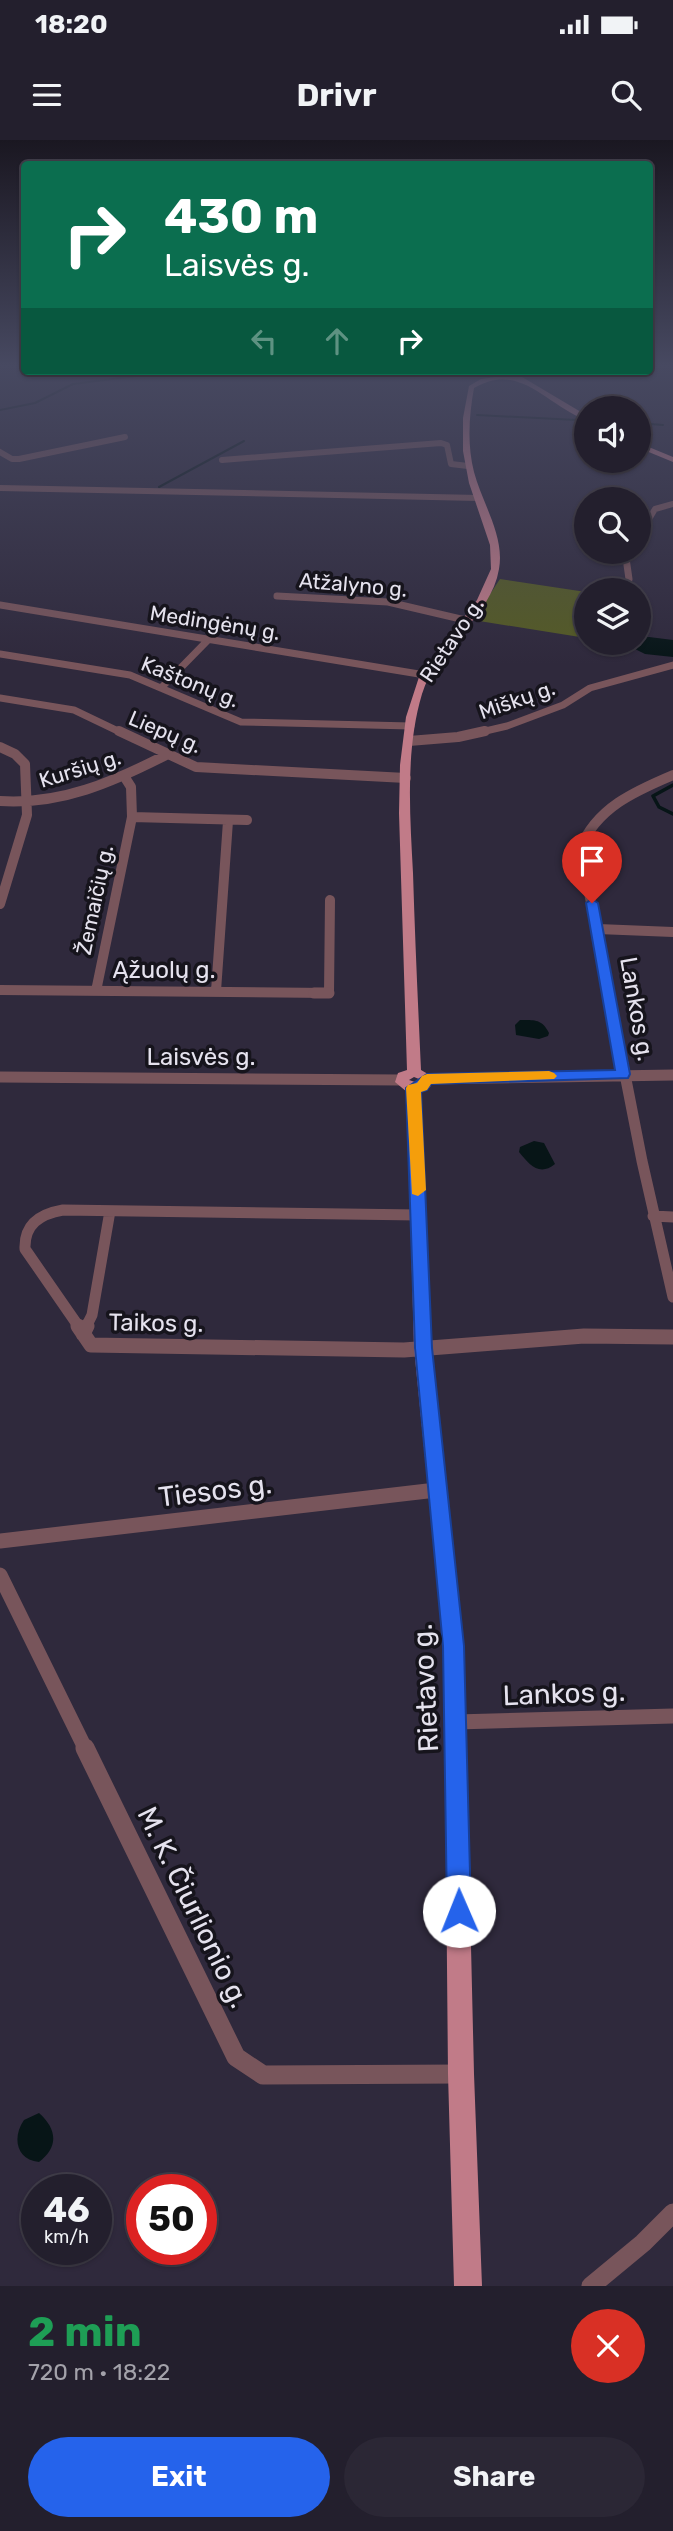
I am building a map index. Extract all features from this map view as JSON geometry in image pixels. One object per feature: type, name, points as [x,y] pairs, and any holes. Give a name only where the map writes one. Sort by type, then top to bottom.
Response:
[{"type":"main road","name":"Rietavo g.","points":[[468,466],[493,544],[495,564],[492,580],[425,675],[417,692],[409,741],[405,822],[423,1348],[454,1646],[461,2074],[468,2286]]},
{"type":"street","points":[[451,463],[468,466]]},
{"type":"street","points":[[0,488],[479,498]]},
{"type":"street","points":[[651,516],[655,509],[673,504]]},
{"type":"street","name":"Atžalyno g.","points":[[277,596],[388,602],[466,620]]},
{"type":"street","name":"Medingėnų g.","points":[[0,606],[425,675]]},
{"type":"street","points":[[161,688],[208,640]]},
{"type":"street","name":"Kaštonų g.","points":[[0,654],[121,673],[222,716],[251,723],[411,726]]},
{"type":"street","name":"Miškų g.","points":[[409,741],[458,737],[507,726],[563,705],[590,688],[673,665]]},
{"type":"street","name":"Liepų g.","points":[[0,698],[74,710],[196,767],[406,778]]},
{"type":"street","points":[[0,747],[15,754],[25,764],[27,815],[0,904]]},
{"type":"street","name":"Kuršių g.","points":[[0,801],[25,803],[51,800],[124,776],[166,755]]},
{"type":"street","name":"Lankos g.","points":[[673,775],[626,797],[590,828],[580,851],[598,929],[623,1074],[673,1297]]},
{"type":"street","points":[[124,776],[131,786],[132,817],[247,820]]},
{"type":"street","name":"Žemaičių g.","points":[[96,991],[132,817]]},
{"type":"street","points":[[216,991],[228,821]]},
{"type":"street","name":"Ąžuolų g.","points":[[0,990],[329,993],[330,901]]},
{"type":"street","points":[[598,929],[673,932]]},
{"type":"street","name":"Laisvės g.","points":[[0,1077],[414,1080],[673,1075]]},
{"type":"street","name":"Taikos g.","points":[[419,1215],[51,1211],[32,1222],[23,1239],[25,1249],[91,1345],[423,1348],[584,1336],[673,1337]]},
{"type":"street","points":[[83,1334],[92,1315],[110,1211]]},
{"type":"street","points":[[653,1216],[673,1217]]},
{"type":"street","name":"Tiesos g.","points":[[0,1541],[436,1490]]},
{"type":"street","name":"M. K. Čiurlionio g.","points":[[0,1575],[236,2057],[263,2075],[461,2074]]},
{"type":"street","name":"Lankos g.","points":[[456,1722],[673,1716]]},
{"type":"street","points":[[591,2286],[643,2243],[673,2213]]},
{"type":"green space","points":[[500,579],[574,590],[574,636],[473,620]]},
{"type":"shaded area","points":[[651,637],[673,640],[673,657],[651,655]]},
{"type":"shaded area","points":[[520,1020],[541,1023],[549,1033],[548,1036],[539,1039],[516,1035],[515,1025]]},
{"type":"shaded area","points":[[534,1141],[544,1143],[555,1164],[539,1169],[527,1161],[519,1152],[520,1147]]},
{"type":"shaded area","points":[[39,2113],[49,2125],[53,2144],[39,2162],[25,2157],[17,2140],[24,2120]]},
{"type":"waterway","points":[[159,487],[203,463]]},
{"type":"waterway","points":[[673,785],[653,796],[659,807],[673,814]]},
{"type":"slow traffic","points":[[418,1190],[414,1088],[422,1087],[427,1079],[549,1076]]},
{"type":"route","points":[[459,1911],[454,1646],[423,1348],[414,1088],[422,1087],[427,1079],[623,1074],[592,903]]}]
